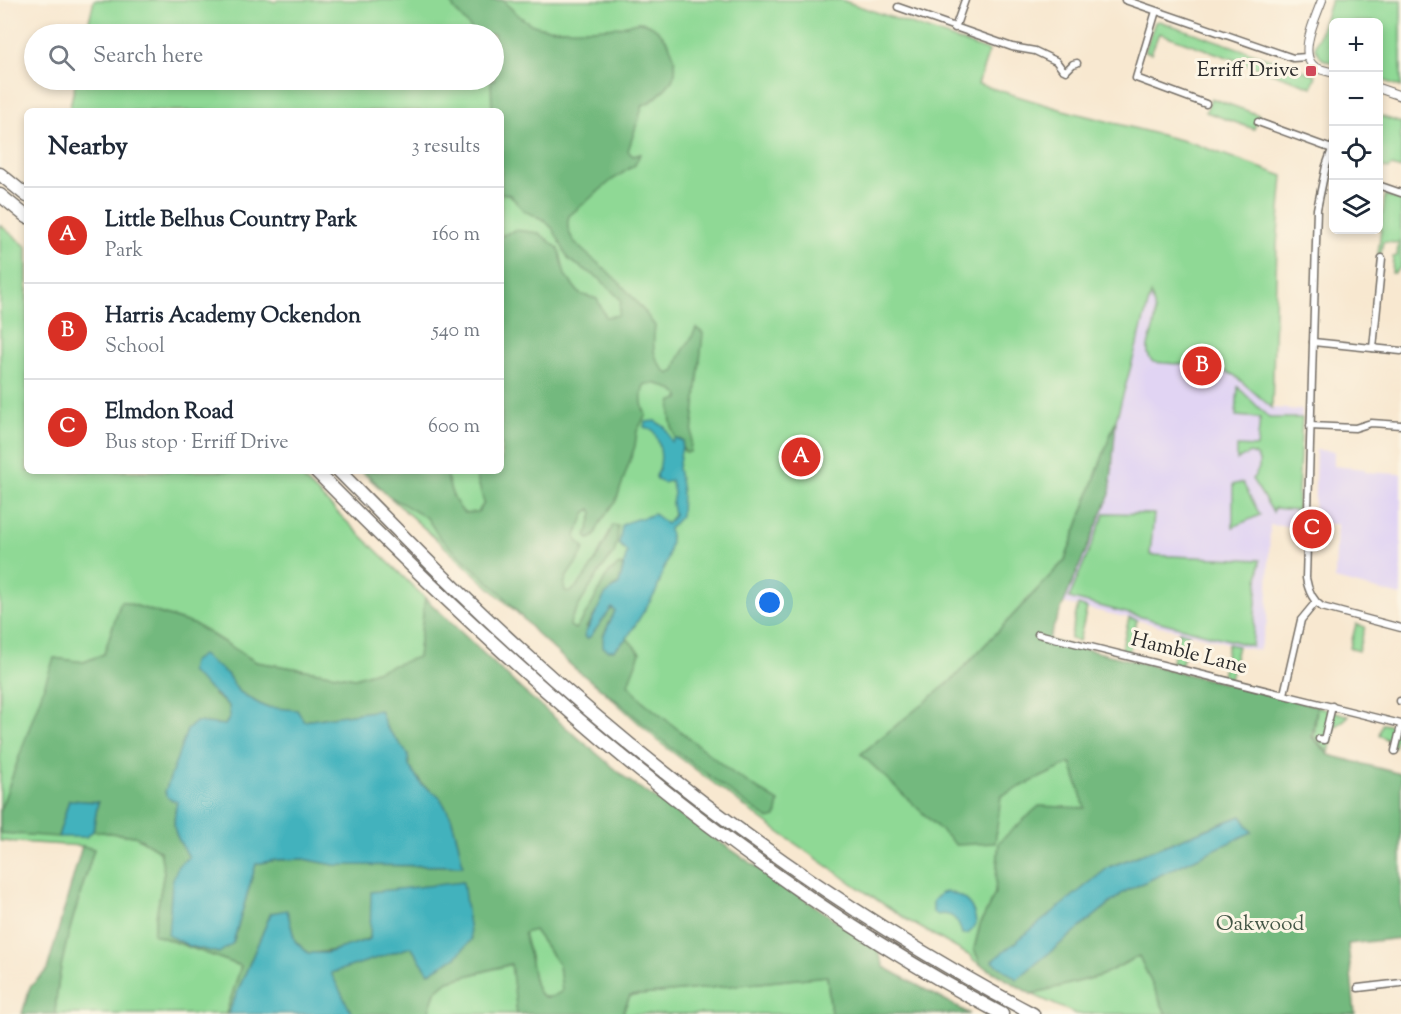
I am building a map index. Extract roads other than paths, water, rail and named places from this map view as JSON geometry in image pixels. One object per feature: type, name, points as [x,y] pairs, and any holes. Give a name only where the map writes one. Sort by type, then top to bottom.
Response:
[{"type":"highway","points":[[0,174],[24,194]]},
{"type":"highway","points":[[0,195],[24,215]]},
{"type":"highway","points":[[319,474],[477,630],[553,699],[661,789],[753,858],[836,915],[922,969],[1002,1014]]},
{"type":"highway","points":[[342,474],[459,592],[521,650],[676,782],[759,844],[859,912],[1032,1014]]},
{"type":"street","points":[[955,28],[965,0]]},
{"type":"street","points":[[1126,0],[1293,58],[1307,57]]},
{"type":"street","points":[[1318,1],[1306,49],[1307,57],[1313,66],[1331,72]]},
{"type":"street","points":[[898,7],[1012,47],[1035,51],[1056,61],[1066,71],[1077,63]]},
{"type":"street","points":[[1156,11],[1136,78],[1206,104]]},
{"type":"street","points":[[1383,90],[1401,96]]},
{"type":"street","points":[[1258,122],[1329,146]]},
{"type":"street","points":[[1329,158],[1317,209],[1306,578],[1308,590],[1316,603],[1322,607],[1401,628]]},
{"type":"street","points":[[1383,187],[1401,193]]},
{"type":"street","points":[[1373,348],[1382,258]]},
{"type":"street","points":[[1313,342],[1401,351]]},
{"type":"street","points":[[1310,426],[1355,428],[1371,423],[1401,425]]},
{"type":"street","points":[[1284,694],[1301,620],[1316,603]]},
{"type":"street","name":"Hamble Lane","points":[[1038,634],[1401,725],[1394,751]]},
{"type":"street","points":[[1324,740],[1332,706]]},
{"type":"street","points":[[1358,988],[1401,982]]},
{"type":"water","points":[[655,421],[665,427],[672,442],[675,438],[683,441],[678,468],[682,491],[681,516],[669,529],[671,542],[656,592],[627,638],[614,650],[608,650],[603,647],[603,637],[615,611],[612,608],[590,637],[586,639],[584,636],[605,595],[619,584],[627,552],[619,544],[622,525],[654,514],[667,524],[674,515],[672,504],[674,493],[671,480],[664,483],[657,480],[656,476],[661,459],[658,441],[653,430],[644,427],[645,422]]},
{"type":"water","points":[[202,655],[227,674],[238,691],[265,707],[297,710],[304,721],[380,710],[386,727],[408,754],[409,766],[422,785],[439,796],[451,817],[463,866],[334,865],[304,859],[276,860],[256,864],[233,943],[219,953],[189,946],[168,935],[172,882],[178,866],[189,857],[175,831],[174,819],[177,802],[168,798],[165,792],[187,730],[196,722],[225,725],[230,717],[229,706],[190,672],[192,662]]},
{"type":"water","points":[[69,800],[98,802],[93,831],[86,837],[58,837]]},
{"type":"water","points":[[1241,816],[1252,832],[1124,892],[1017,979],[992,961],[1109,867]]},
{"type":"water","points":[[463,882],[471,940],[456,957],[429,973],[411,947],[331,973],[352,1014],[228,1014],[271,913],[287,910],[295,941],[308,953],[326,953],[370,939],[371,892]]},
{"type":"water","points":[[948,892],[964,899],[974,912],[976,924],[968,934],[962,934],[954,918],[933,913],[933,901],[941,893]]},
{"type":"place","name":"Erriff Drive","points":[[1311,71]]},
{"type":"place","name":"Harris Academy Ockendon","points":[[1202,366]]},
{"type":"place","name":"Little Belhus Country Park","points":[[801,457]]},
{"type":"place","name":"Elmdon Road","points":[[1312,529]]},
{"type":"park label","name":"Oakwood","points":[[1260,925]]}]
